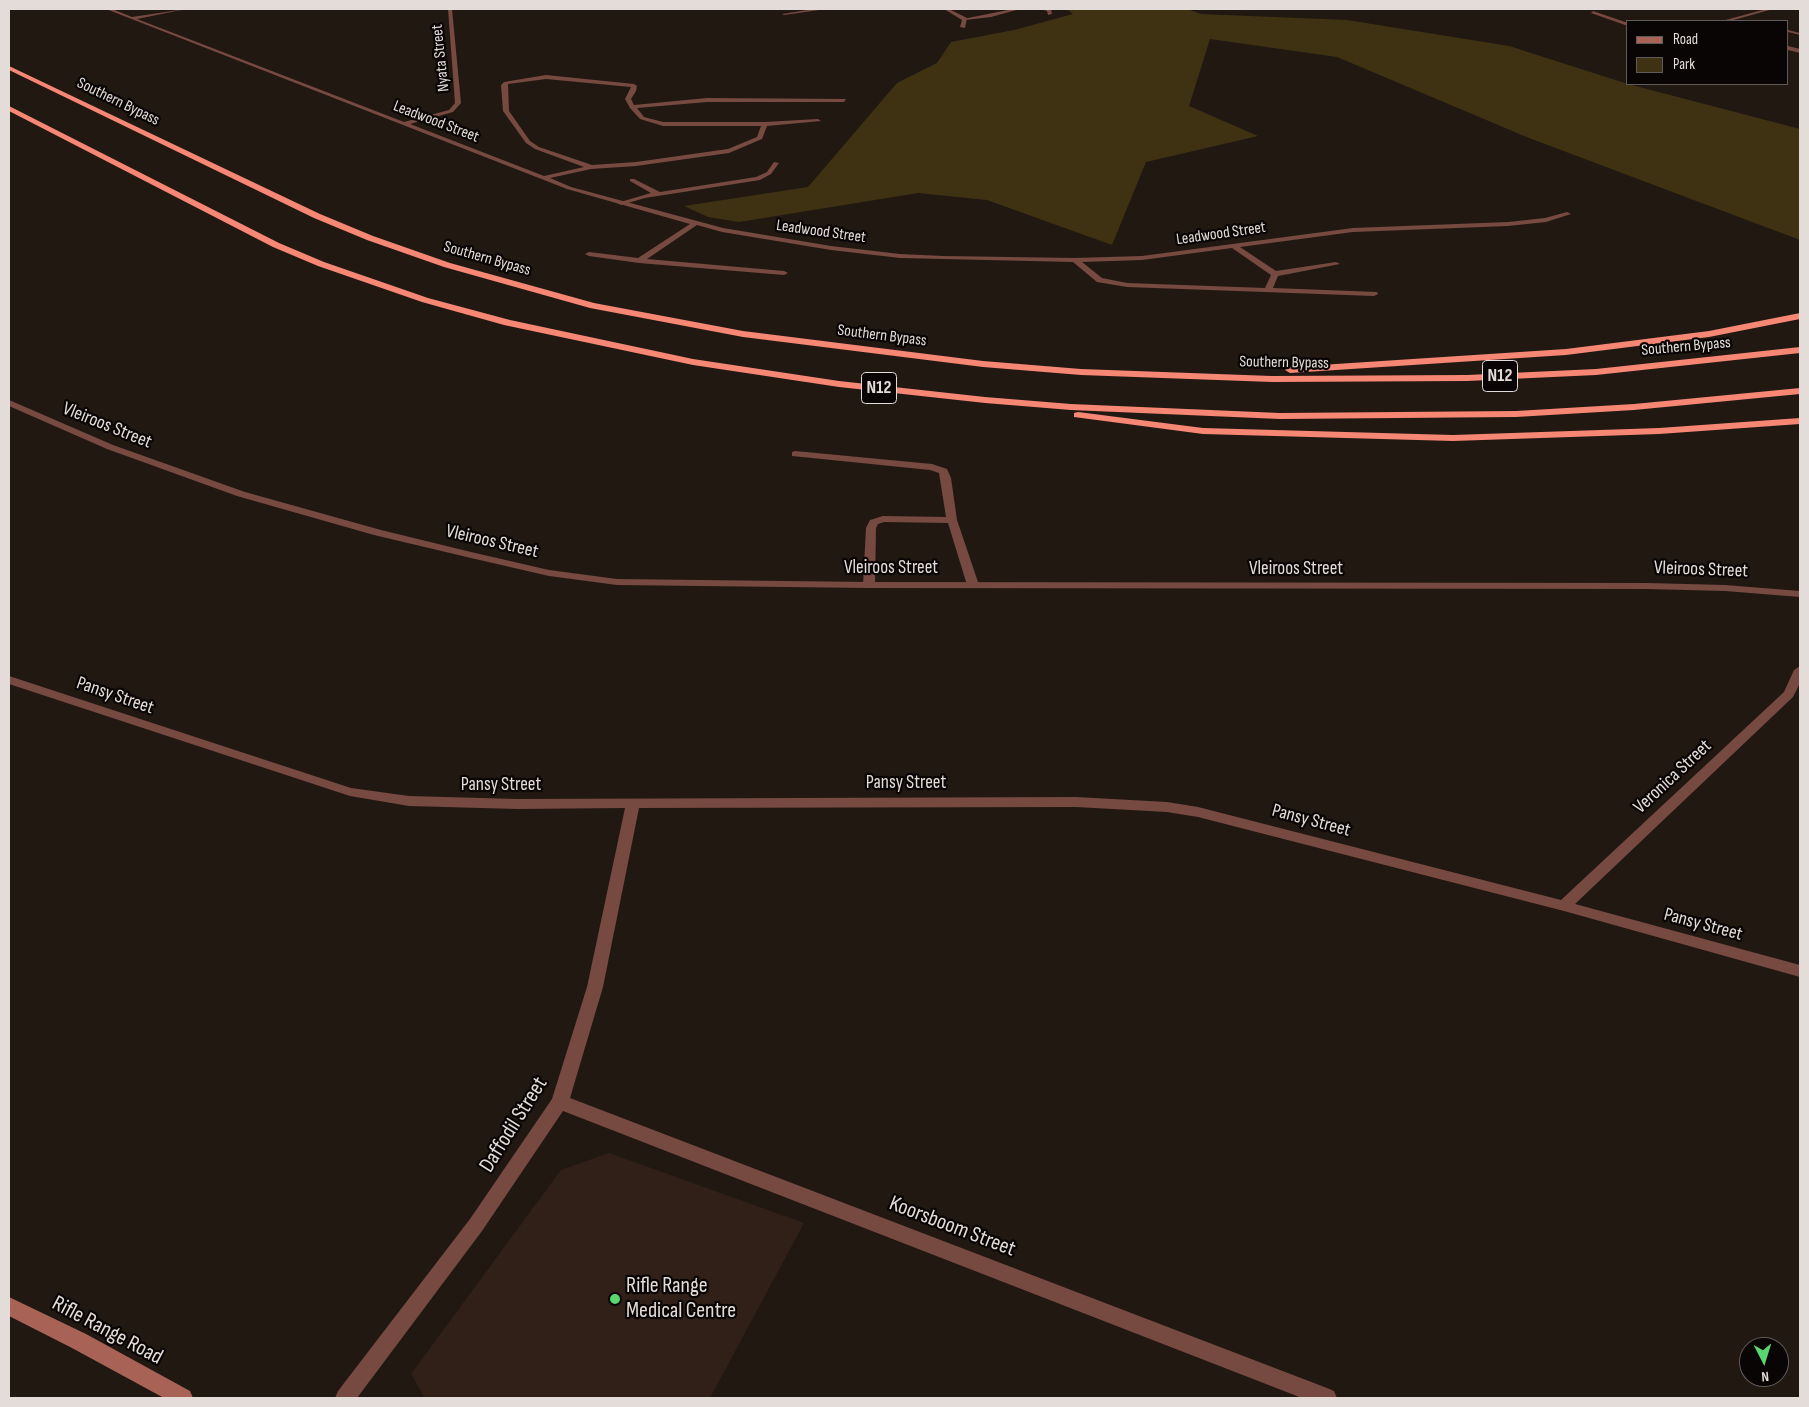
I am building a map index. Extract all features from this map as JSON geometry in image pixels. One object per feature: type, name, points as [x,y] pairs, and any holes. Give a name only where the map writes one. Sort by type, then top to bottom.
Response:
[{"type":"highway","name":"Southern Bypass","points":[[9,68],[309,212],[370,238],[446,265],[593,306],[744,334],[908,356],[1081,372],[1199,378],[1376,380],[1487,377],[1668,366],[1800,350]]},
{"type":"highway","name":"N12","points":[[9,108],[276,245],[368,281],[425,300],[562,335],[693,362],[838,384],[985,400],[1194,413],[1401,416],[1516,414],[1634,407],[1800,391]]},
{"type":"highway","points":[[1199,378],[1566,352],[1709,334],[1800,316]]},
{"type":"highway","points":[[985,400],[1159,427],[1322,436],[1453,438],[1572,435],[1800,421]]},
{"type":"main road","name":"Rifle Range Road","points":[[9,1306],[79,1341],[183,1398]]},
{"type":"street","name":"Leadwood Street","points":[[108,9],[543,178],[622,203],[696,223],[770,238],[864,253],[935,257],[1075,260],[1142,258],[1353,230],[1531,222],[1567,214]]},
{"type":"street","points":[[132,18],[184,9]]},
{"type":"street","name":"Nyata Street","points":[[403,124],[451,111],[458,103],[450,9]]},
{"type":"street","points":[[784,14],[824,9]]},
{"type":"street","points":[[946,9],[965,19],[991,16],[1018,9]]},
{"type":"street","points":[[1043,9],[1048,10],[1050,14]]},
{"type":"street","points":[[1729,20],[1771,9]]},
{"type":"street","points":[[1593,12],[1626,24]]},
{"type":"street","points":[[963,28],[965,19]]},
{"type":"street","points":[[592,167],[537,148],[528,142],[506,111],[504,85],[511,81],[546,77],[622,83],[634,86],[634,91],[628,99],[632,107],[642,118],[664,124],[765,124],[818,121]]},
{"type":"street","points":[[632,107],[714,99],[844,100]]},
{"type":"street","points":[[543,178],[592,167],[636,164],[729,151],[760,138],[765,124]]},
{"type":"street","points":[[622,203],[659,194],[758,179],[769,173],[776,163]]},
{"type":"street","points":[[632,180],[659,194]]},
{"type":"street","points":[[640,261],[696,223]]},
{"type":"street","points":[[1233,246],[1275,274],[1336,264]]},
{"type":"street","points":[[588,254],[640,261],[784,273]]},
{"type":"street","points":[[1075,260],[1100,280],[1110,283],[1374,294]]},
{"type":"street","points":[[1268,290],[1275,274]]},
{"type":"street","name":"Vleiroos Street","points":[[9,403],[110,447],[178,473],[241,494],[378,533],[513,565],[582,578],[617,582],[869,585],[1648,586],[1725,588],[1800,594]]},
{"type":"street","points":[[795,454],[932,467],[943,471],[946,478],[952,520],[973,585]]},
{"type":"street","points":[[869,585],[870,528],[874,522],[884,519],[952,520]]},
{"type":"street","name":"Veronica Street","points":[[1564,906],[1789,694],[1800,670]]},
{"type":"street","name":"Pansy Street","points":[[9,680],[350,792],[402,800],[451,803],[1076,802],[1167,807],[1237,821],[1564,906],[1800,971]]},
{"type":"street","name":"Daffodil Street","points":[[344,1398],[471,1233],[560,1102],[595,987],[633,803]]},
{"type":"street","name":"Koorsboom Street","points":[[560,1102],[1327,1398]]},
{"type":"shaded area","name":"Rifle Range Medical Centre","points":[[609,1153],[804,1223],[710,1398],[425,1398],[411,1374],[561,1170]]},
{"type":"green space","points":[[1067,9],[1187,9],[1201,14],[1347,20],[1509,46],[1626,83],[1626,85],[1800,129],[1800,240],[1529,138],[1337,57],[1210,39],[1189,106],[1258,136],[1146,162],[1112,245],[987,200],[918,193],[739,222],[708,217],[684,206],[808,187],[897,83],[937,63],[951,42],[1014,30],[1073,14]]},
{"type":"place","name":"Rifle Range Medical Centre","points":[[615,1299]]}]
